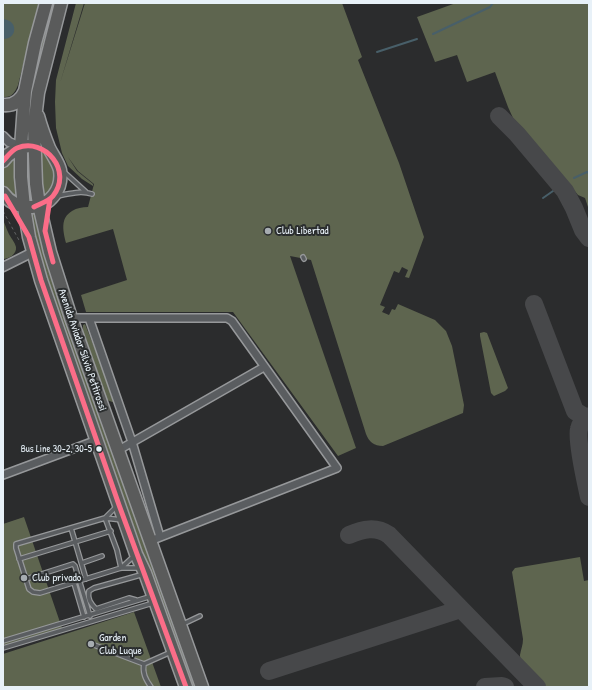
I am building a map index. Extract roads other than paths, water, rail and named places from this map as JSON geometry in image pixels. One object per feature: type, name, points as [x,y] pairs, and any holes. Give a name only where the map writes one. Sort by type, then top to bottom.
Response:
[{"type":"highway","name":"Avenida Aviador Silvio Pettirossi","points":[[46,3],[34,43],[25,90],[21,147],[21,177],[25,239],[33,252],[41,280],[136,554],[144,571],[173,651],[183,686]]},
{"type":"highway","name":"Avenida Aviador Silvio Pettirossi","points":[[61,3],[38,93],[34,126],[36,184],[44,231],[71,318],[117,451],[155,539],[180,625],[202,687]]},
{"type":"highway","points":[[3,105],[17,102],[25,90]]},
{"type":"highway","points":[[36,110],[44,137],[57,164],[60,178],[59,184],[51,198],[44,231]]},
{"type":"highway","points":[[3,161],[10,153],[21,147],[35,147],[47,151],[57,164]]},
{"type":"highway","points":[[4,195],[14,203],[24,207],[34,207],[51,198]]},
{"type":"highway","points":[[4,195],[25,239]]},
{"type":"street","points":[[3,136],[9,142],[21,147]]},
{"type":"street","points":[[3,267],[33,252]]},
{"type":"street","points":[[71,318],[89,318],[227,318],[232,321],[337,468],[155,539],[132,442],[89,318]]},
{"type":"street","points":[[117,451],[264,367]]},
{"type":"street","points":[[3,475],[97,440]]},
{"type":"lane","points":[[57,164],[86,192]]},
{"type":"lane","points":[[51,198],[86,192],[92,194]]},
{"type":"lane","points":[[105,518],[119,505]]},
{"type":"lane","points":[[105,518],[111,531],[121,568]]},
{"type":"lane","points":[[125,521],[105,518],[16,544],[19,559],[29,589],[33,592],[40,593],[121,568],[144,571]]},
{"type":"lane","points":[[71,528],[86,579]]},
{"type":"lane","points":[[19,559],[111,531]]},
{"type":"lane","points":[[121,568],[136,554]]},
{"type":"lane","points":[[82,562],[102,556]]},
{"type":"lane","points":[[26,579],[71,564],[75,566],[91,622]]},
{"type":"lane","points":[[137,600],[129,598],[96,609],[88,596],[89,591],[94,588],[144,571]]},
{"type":"lane","points":[[74,582],[84,617]]},
{"type":"lane","points":[[3,641],[137,600],[154,599]]},
{"type":"lane","points":[[3,648],[91,622],[154,599]]},
{"type":"lane","points":[[180,625],[200,616]]},
{"type":"lane","points":[[27,634],[29,640]]},
{"type":"lane","points":[[94,645],[144,664],[173,651]]},
{"type":"lane","points":[[144,664],[143,669],[145,678],[151,687]]},
{"type":"water","points":[[3,19],[8,20],[14,26],[14,33],[8,38],[3,39]]},
{"type":"waterway","points":[[433,34],[490,7],[493,3]]},
{"type":"waterway","points":[[377,52],[417,39]]},
{"type":"waterway","points":[[574,178],[587,172],[589,173]]},
{"type":"waterway","points":[[543,198],[553,191]]},
{"type":"place","name":"Club Libertad","points":[[268,231]]},
{"type":"place","name":"Bus Line 30-2, 30-5","points":[[99,449]]},
{"type":"place","name":"Club privado","points":[[24,578]]},
{"type":"place","name":"Garden Club Luque","points":[[91,644]]}]
